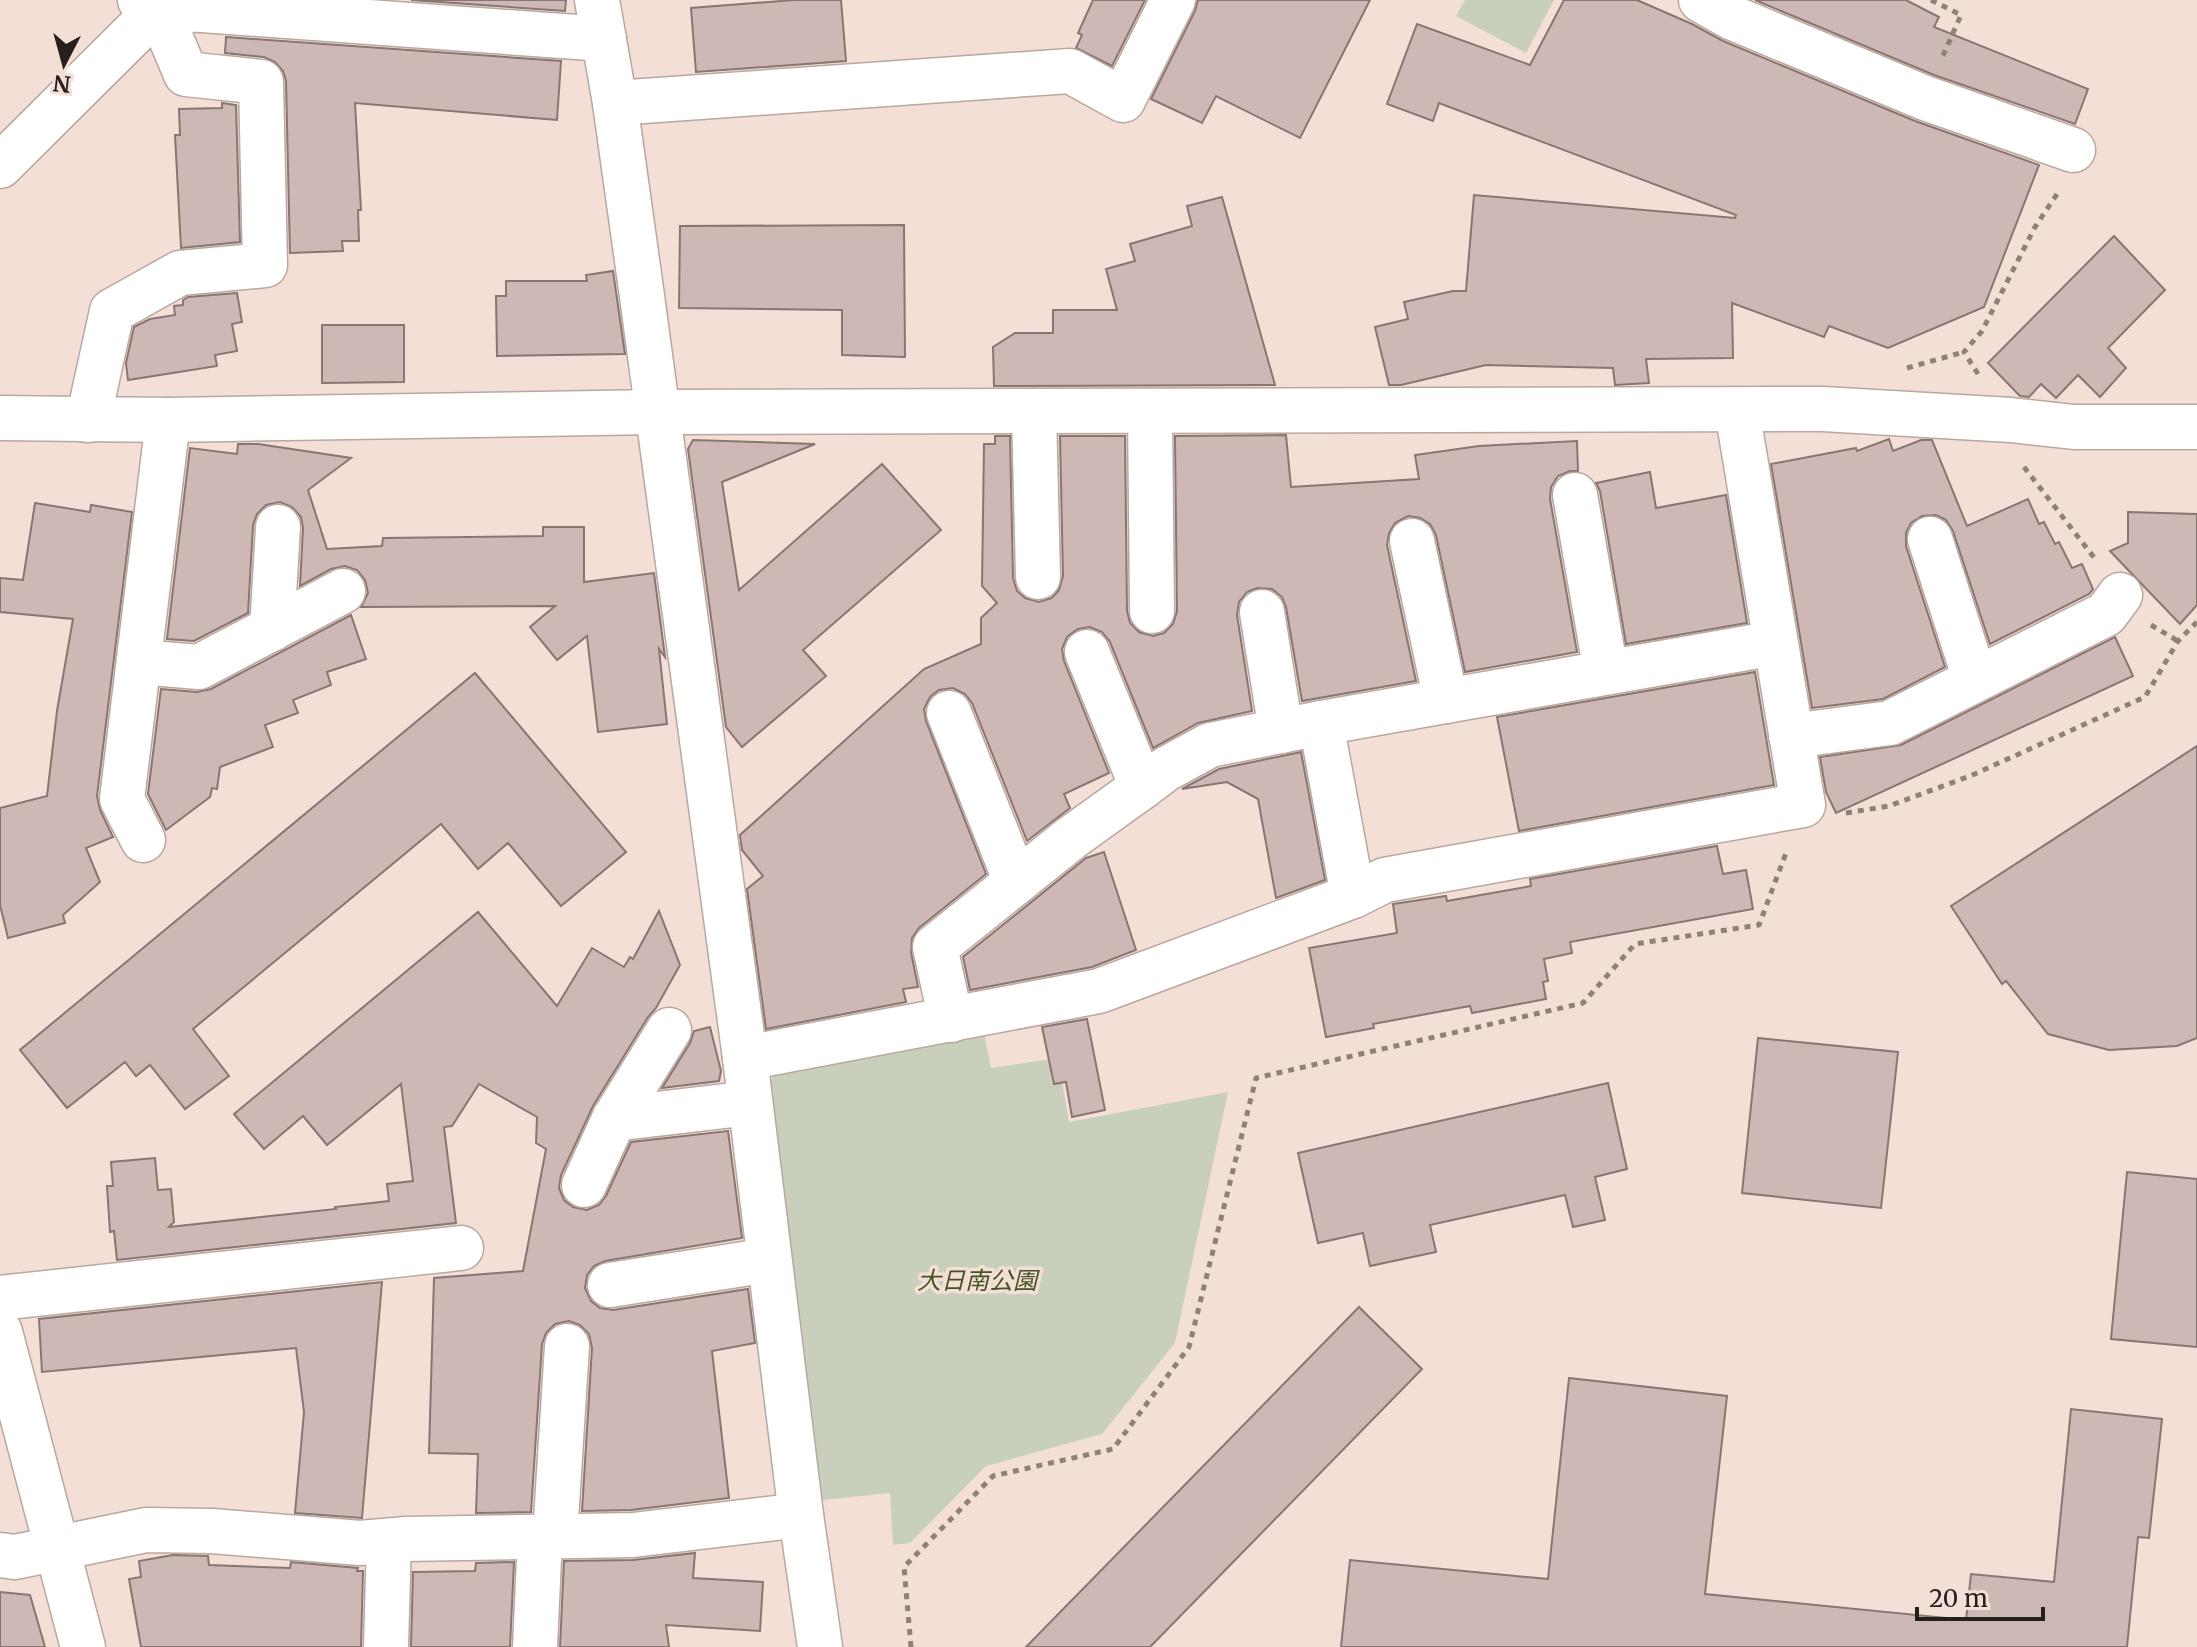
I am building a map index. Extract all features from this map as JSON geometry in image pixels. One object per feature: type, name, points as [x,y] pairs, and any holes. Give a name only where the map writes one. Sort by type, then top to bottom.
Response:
[{"type":"street","points":[[615,103],[1070,71],[1123,100],[1173,0]]},
{"type":"street","points":[[1701,0],[1733,18],[1925,98],[2073,150]]},
{"type":"street","points":[[88,420],[112,311],[180,273],[265,265],[261,82],[186,74],[158,8]]},
{"type":"street","points":[[0,166],[158,8],[600,19],[615,103],[745,1058],[820,1647]]},
{"type":"street","points":[[0,418],[168,420],[656,412],[1823,409],[2001,419],[2074,427],[2197,427]]},
{"type":"street","points":[[745,1058],[1099,991],[1353,896],[1385,880],[1823,809],[1791,736],[1737,410]]},
{"type":"street","points":[[1034,411],[1038,577]]},
{"type":"street","points":[[1150,411],[1152,611]]},
{"type":"street","points":[[143,840],[122,799],[168,420]]},
{"type":"street","points":[[1575,495],[1606,672]]},
{"type":"street","points":[[272,629],[278,527]]},
{"type":"street","points":[[1930,539],[1975,679]]},
{"type":"street","points":[[1412,541],[1446,701]]},
{"type":"street","points":[[139,662],[199,667],[343,591]]},
{"type":"street","points":[[1791,736],[1890,723],[2106,614],[2120,595]]},
{"type":"street","points":[[1262,612],[1353,896]]},
{"type":"street","points":[[951,1020],[935,947],[1166,769],[1210,745],[1775,643]]},
{"type":"street","points":[[1087,652],[1142,787]]},
{"type":"street","points":[[949,713],[1016,882]]},
{"type":"street","points":[[584,1185],[614,1119],[669,1030]]},
{"type":"street","points":[[614,1119],[750,1103]]},
{"type":"street","points":[[0,1298],[461,1248]]},
{"type":"street","points":[[610,1285],[769,1260]]},
{"type":"street","points":[[0,1332],[83,1647]]},
{"type":"street","points":[[535,1647],[567,1346]]},
{"type":"street","points":[[0,1555],[15,1557],[146,1530],[212,1531],[360,1543],[633,1535],[801,1515]]},
{"type":"street","points":[[386,1647],[389,1541]]},
{"type":"path","points":[[1925,98],[1961,15],[1931,0]]},
{"type":"path","points":[[2073,150],[2063,185],[2035,227],[1982,331],[1964,352],[2001,419],[2008,446],[2072,527],[2120,595],[2145,622],[2178,641]]},
{"type":"path","points":[[911,1647],[904,1567],[993,1476],[1113,1449],[1189,1347],[1256,1078],[1583,1003],[1635,944],[1759,925],[1823,809],[1889,806],[1970,776],[2145,697],[2178,641],[2197,622]]},
{"type":"green space","points":[[1465,0],[1554,0],[1526,53],[1456,16]]},
{"type":"green space","name":"大日南公園","points":[[984,1033],[991,1068],[1058,1058],[1069,1122],[1228,1092],[1175,1343],[1102,1434],[986,1466],[910,1543],[893,1545],[890,1493],[822,1500],[768,1085],[777,1071]]},
{"type":"building","points":[[411,0],[566,0],[565,11]]},
{"type":"building","points":[[794,0],[841,0],[846,61],[696,72],[691,8]]},
{"type":"building","points":[[1093,0],[1145,0],[1112,66],[1076,48],[1082,35],[1078,33]]},
{"type":"building","points":[[1198,0],[1370,0],[1300,138],[1216,96],[1202,123],[1151,99]]},
{"type":"building","points":[[1564,0],[1637,0],[1723,41],[1915,121],[2039,165],[1984,307],[1888,348],[1829,326],[1824,337],[1732,303],[1733,358],[1646,359],[1649,383],[1615,385],[1613,368],[1486,365],[1401,385],[1389,385],[1375,327],[1408,319],[1404,302],[1466,291],[1474,195],[1735,218],[1736,215],[1439,103],[1433,121],[1387,104],[1417,24],[1530,65]]},
{"type":"building","points":[[1755,0],[1906,0],[1939,17],[1934,27],[2088,89],[2075,124],[1934,75]]},
{"type":"building","points":[[226,37],[561,61],[557,120],[355,103],[361,210],[358,210],[359,241],[342,241],[343,251],[290,253],[286,81],[283,71],[275,62],[264,57],[225,53]]},
{"type":"building","points":[[222,103],[236,105],[240,242],[181,248],[175,135],[180,135],[179,109],[222,108]]},
{"type":"building","points":[[1222,197],[1275,385],[994,386],[993,347],[1015,333],[1053,333],[1053,310],[1117,310],[1106,269],[1135,261],[1130,244],[1192,226],[1187,206]]},
{"type":"building","points":[[904,225],[905,357],[842,355],[842,310],[679,308],[680,226]]},
{"type":"building","points":[[2114,236],[2165,290],[2108,348],[2126,368],[2100,397],[2078,375],[2056,398],[2041,384],[2029,397],[2020,396],[1988,363]]},
{"type":"building","points":[[613,271],[625,354],[497,356],[496,296],[506,296],[506,281],[587,281],[586,275]]},
{"type":"building","points":[[237,293],[242,322],[232,324],[237,351],[215,355],[217,366],[128,380],[126,363],[134,327],[150,319],[175,315],[174,306],[183,305],[183,300],[188,297]]},
{"type":"building","points":[[322,325],[404,325],[404,382],[322,383]]},
{"type":"building","points":[[1286,435],[1291,487],[1419,479],[1415,455],[1479,446],[1577,441],[1578,471],[1558,476],[1551,487],[1550,499],[1577,652],[1465,672],[1436,535],[1430,524],[1408,516],[1395,523],[1387,545],[1416,681],[1302,701],[1286,607],[1282,597],[1272,589],[1257,588],[1247,592],[1239,602],[1237,615],[1252,711],[1198,723],[1153,748],[1110,642],[1102,632],[1090,627],[1078,629],[1067,637],[1062,649],[1064,661],[1109,773],[1064,794],[1070,808],[1027,841],[972,703],[965,694],[953,688],[939,690],[930,697],[924,709],[926,721],[986,874],[919,928],[912,938],[911,952],[918,987],[903,989],[906,1002],[766,1029],[747,889],[763,876],[742,850],[740,835],[924,669],[981,644],[981,618],[997,603],[982,586],[984,444],[995,444],[995,436],[1010,436],[1013,578],[1017,591],[1025,598],[1039,602],[1052,598],[1059,590],[1063,576],[1060,436],[1125,436],[1127,611],[1130,623],[1139,632],[1153,636],[1164,633],[1173,624],[1177,611],[1175,436]]},
{"type":"building","points":[[1889,439],[1893,451],[1921,440],[1932,440],[1967,526],[2028,499],[2039,524],[2044,522],[2055,544],[2059,542],[2072,568],[2082,564],[2093,589],[2089,594],[1990,644],[1953,531],[1946,520],[1936,515],[1922,516],[1911,523],[1906,533],[1906,546],[1945,667],[1883,699],[1812,708],[1771,464],[1856,448],[1857,451]]},
{"type":"building","points":[[693,440],[815,444],[722,482],[739,590],[882,464],[941,530],[803,650],[826,676],[742,747],[726,727],[688,449]]},
{"type":"building","points":[[238,444],[258,444],[351,458],[308,490],[327,549],[382,546],[383,538],[543,536],[543,527],[584,527],[584,582],[654,573],[665,657],[659,649],[667,724],[598,732],[587,636],[557,660],[530,627],[555,606],[361,607],[368,593],[365,580],[357,570],[345,566],[331,569],[300,586],[301,517],[292,507],[280,502],[266,505],[257,514],[253,525],[248,613],[194,641],[167,639],[190,448],[237,454]]},
{"type":"building","points":[[1650,472],[1656,508],[1726,495],[1747,623],[1626,644],[1600,491],[1596,483]]},
{"type":"building","points":[[35,503],[90,512],[91,505],[132,512],[97,796],[113,837],[86,848],[100,882],[63,915],[65,923],[8,938],[0,905],[0,808],[47,796],[57,711],[73,619],[0,612],[0,578],[23,580]]},
{"type":"building","points":[[2128,512],[2197,514],[2197,605],[2180,624],[2110,551],[2128,543]]},
{"type":"building","points":[[351,615],[366,659],[327,672],[331,685],[293,700],[298,713],[265,725],[273,747],[220,767],[217,789],[212,788],[210,797],[166,830],[148,794],[161,689],[197,692],[211,689]]},
{"type":"building","points":[[2115,637],[2133,676],[1836,813],[1826,792],[1820,757],[1901,745]]},
{"type":"building","points":[[1755,672],[1774,785],[1519,831],[1497,717]]},
{"type":"building","points":[[475,673],[626,852],[561,906],[508,843],[478,869],[441,824],[193,1029],[229,1076],[185,1109],[150,1065],[136,1076],[125,1062],[67,1108],[20,1050]]},
{"type":"building","points":[[2197,746],[2197,1038],[2177,1046],[2109,1050],[2048,1034],[2006,981],[2002,984],[1951,906]]},
{"type":"building","points":[[1301,752],[1325,880],[1276,898],[1258,799],[1227,782],[1182,789],[1219,769]]},
{"type":"building","points":[[1717,846],[1723,874],[1746,870],[1753,909],[1570,942],[1572,953],[1544,959],[1548,981],[1543,982],[1546,999],[1472,1013],[1470,1006],[1373,1024],[1374,1028],[1326,1037],[1309,948],[1397,933],[1393,904],[1446,896],[1447,901],[1531,886],[1530,879]]},
{"type":"building","points":[[1104,852],[1136,950],[1092,967],[970,990],[963,957],[1086,858]]},
{"type":"building","points":[[659,911],[680,965],[593,1106],[561,1175],[559,1188],[564,1200],[573,1207],[587,1210],[599,1205],[606,1196],[631,1142],[728,1131],[742,1238],[605,1261],[594,1266],[587,1275],[585,1288],[591,1301],[600,1308],[613,1310],[748,1289],[755,1343],[712,1351],[729,1498],[631,1510],[582,1511],[592,1348],[589,1334],[580,1325],[569,1321],[555,1324],[546,1333],[542,1344],[531,1512],[476,1513],[478,1454],[429,1453],[434,1278],[523,1271],[546,1149],[536,1143],[537,1117],[479,1084],[452,1126],[444,1127],[456,1223],[117,1260],[114,1231],[110,1232],[107,1186],[113,1186],[111,1162],[155,1158],[158,1190],[171,1189],[174,1222],[169,1227],[389,1201],[387,1184],[413,1181],[401,1084],[327,1145],[303,1116],[264,1149],[234,1114],[478,912],[557,1006],[592,948],[624,967],[630,957],[633,959]]},
{"type":"building","points":[[1087,1019],[1105,1110],[1072,1117],[1066,1082],[1054,1084],[1042,1027]]},
{"type":"building","points":[[710,1027],[721,1071],[719,1081],[662,1088],[694,1031]]},
{"type":"building","points":[[1758,1038],[1898,1052],[1881,1208],[1742,1193]]},
{"type":"building","points":[[1608,1083],[1627,1169],[1595,1177],[1605,1220],[1573,1227],[1565,1195],[1430,1225],[1436,1252],[1370,1266],[1363,1233],[1318,1243],[1298,1153]]},
{"type":"building","points":[[2127,1172],[2197,1179],[2197,1347],[2111,1339]]},
{"type":"building","points":[[382,1282],[362,1518],[295,1513],[304,1412],[296,1348],[42,1372],[39,1319]]},
{"type":"building","points":[[1359,1307],[1422,1369],[1150,1647],[1026,1647]]},
{"type":"building","points":[[1569,1378],[1727,1396],[1705,1594],[1966,1620],[1971,1574],[2054,1582],[2071,1409],[2162,1419],[2149,1538],[2138,1537],[2127,1647],[1341,1647],[1350,1560],[1548,1579]]},
{"type":"building","points":[[695,1553],[693,1578],[763,1582],[760,1631],[666,1625],[669,1647],[560,1647],[564,1561],[633,1560]]},
{"type":"building","points":[[173,1555],[208,1556],[209,1565],[290,1568],[291,1562],[358,1568],[357,1571],[363,1571],[361,1647],[141,1647],[129,1579],[141,1577],[139,1561]]},
{"type":"building","points":[[514,1562],[510,1647],[411,1647],[413,1572],[475,1571],[476,1563]]},
{"type":"building","points":[[0,1592],[30,1595],[45,1647],[0,1647]]}]
